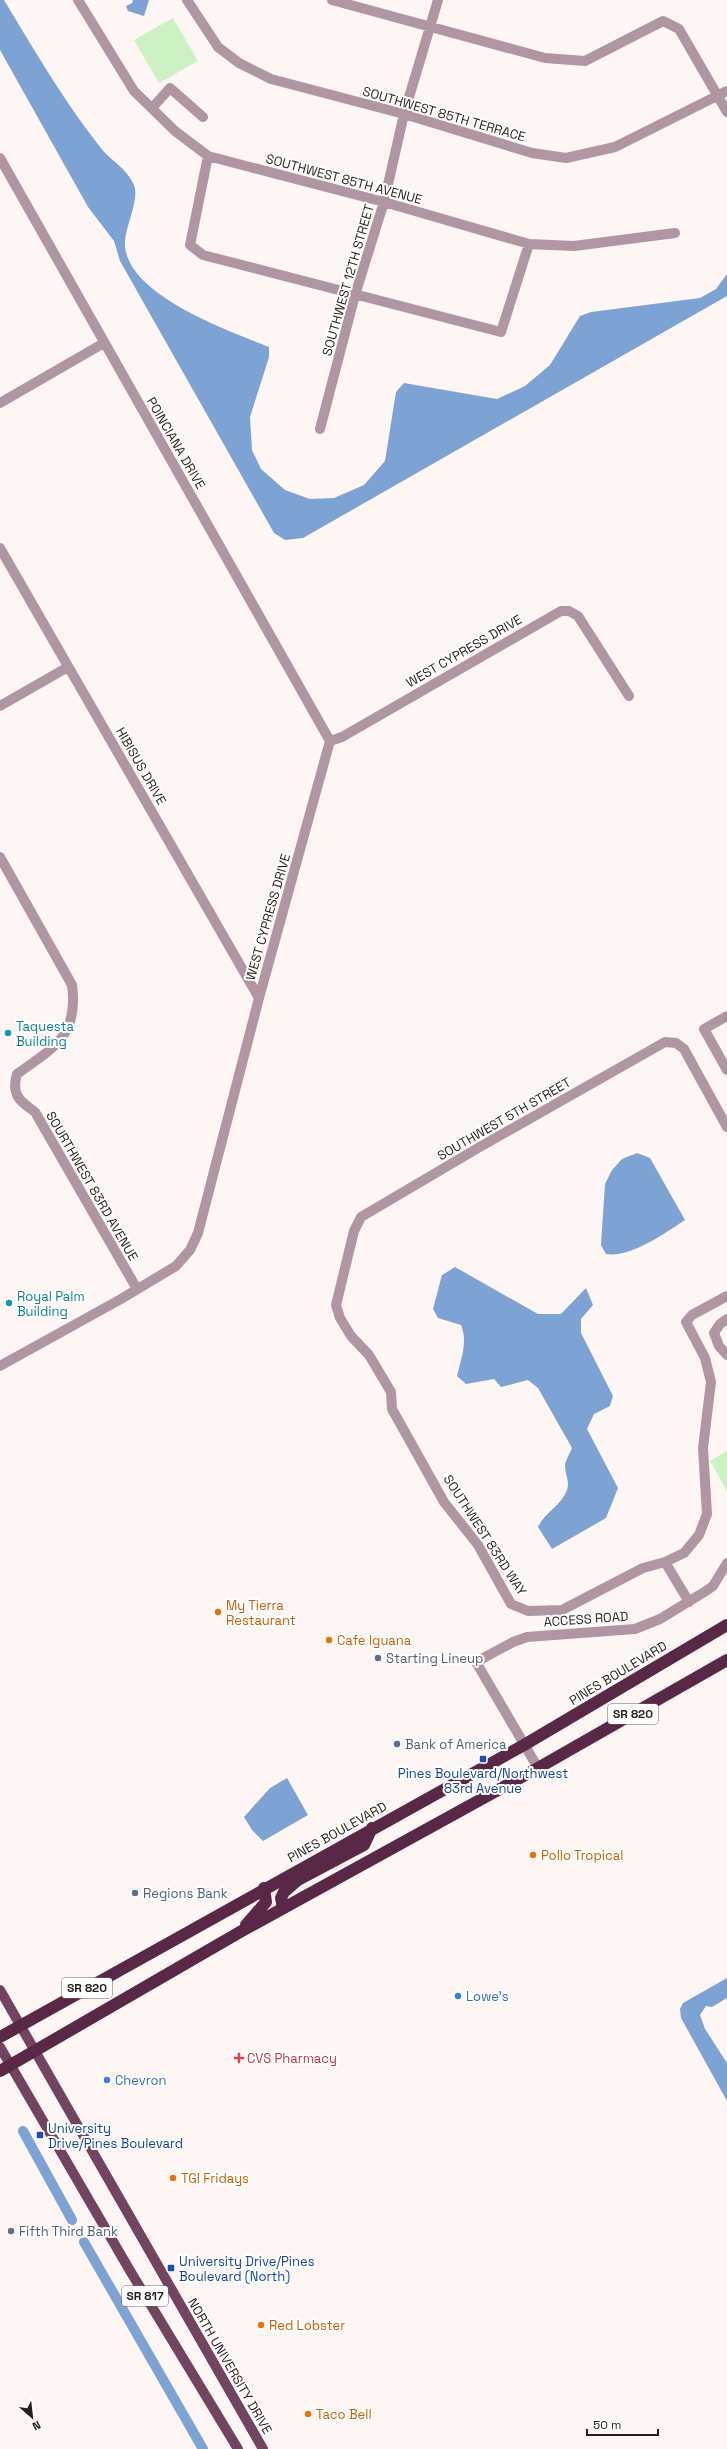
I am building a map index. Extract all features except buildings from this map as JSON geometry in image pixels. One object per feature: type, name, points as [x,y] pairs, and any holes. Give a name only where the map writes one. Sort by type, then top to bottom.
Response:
[{"type":"highway","name":"PINES BOULEVARD","points":[[0,2037],[264,1888],[524,1745],[727,1625]]},
{"type":"highway","points":[[716,1666],[727,1652]]},
{"type":"highway","name":"SR 820","points":[[5,2068],[240,1932],[538,1768],[727,1660]]},
{"type":"highway","points":[[283,1908],[281,1898],[284,1892],[298,1880],[364,1845],[372,1828]]},
{"type":"highway","points":[[240,1932],[266,1902],[264,1888]]},
{"type":"main road","name":"SR 817","points":[[0,1990],[20,2026]]},
{"type":"main road","name":"NORTH UNIVERSITY DRIVE","points":[[20,2026],[263,2449]]},
{"type":"main road","name":"SR 817","points":[[0,2047],[5,2068],[238,2449]]},
{"type":"street","name":"SOUTHWEST 85TH AVENUE","points":[[78,0],[134,91],[175,130],[208,156],[384,202],[529,244],[574,246],[675,233]]},
{"type":"street","name":"SOUTHWEST 85TH TERRACE","points":[[187,0],[218,47],[239,63],[271,79],[404,114],[532,153],[566,158],[615,147],[723,94]]},
{"type":"street","points":[[332,0],[545,58],[585,61],[663,21],[679,29],[723,94],[727,112]]},
{"type":"street","name":"SOUTHWEST 12TH STREET","points":[[320,429],[355,295],[384,202],[404,114],[432,26],[438,0]]},
{"type":"street","points":[[152,108],[170,88],[203,117]]},
{"type":"street","points":[[208,156],[190,245],[203,255],[501,332],[529,244]]},
{"type":"street","name":"POINCIANA DRIVE","points":[[0,158],[330,741]]},
{"type":"street","points":[[0,403],[104,343]]},
{"type":"street","name":"HIBISUS DRIVE","points":[[0,548],[259,998]]},
{"type":"street","name":"WEST CYPRESS DRIVE","points":[[0,1366],[137,1289],[184,1259],[190,1250],[198,1233],[259,998],[330,741],[342,736],[560,611],[569,611],[578,616],[628,696]]},
{"type":"street","points":[[0,706],[68,667]]},
{"type":"street","name":"SOURTHWEST 83RD AVENUE","points":[[0,857],[72,985],[74,1000],[70,1021],[61,1039],[49,1052],[17,1074],[14,1083],[15,1093],[23,1105],[35,1112],[137,1289]]},
{"type":"street","points":[[727,1016],[704,1029],[727,1070]]},
{"type":"street","name":"SOUTHWEST 5TH STREET","points":[[354,1231],[362,1217],[472,1151],[665,1042],[676,1043],[684,1049],[727,1127]]},
{"type":"street","name":"SOUTHWEST 83RD WAY","points":[[354,1231],[336,1304],[340,1318],[351,1336],[369,1355],[391,1392],[392,1409],[444,1502],[478,1546],[511,1604],[528,1611],[562,1610],[643,1568],[665,1562]]},
{"type":"street","points":[[689,1602],[665,1562],[684,1552],[699,1535],[707,1514],[703,1448],[711,1382],[705,1358],[686,1322],[692,1315],[727,1296]]},
{"type":"street","points":[[727,1320],[720,1324],[714,1333],[719,1346],[727,1355]]},
{"type":"street","name":"ACCESS ROAD","points":[[524,1745],[476,1662],[513,1642],[527,1637],[635,1629],[660,1619],[713,1586],[727,1563]]},
{"type":"street","points":[[524,1745],[538,1768]]},
{"type":"green space","points":[[173,18],[198,61],[159,83],[134,40]]},
{"type":"green space","points":[[727,1451],[727,1491],[710,1461]]},
{"type":"water","points":[[0,0],[4,0],[50,75],[87,130],[104,151],[127,173],[133,183],[135,196],[125,241],[129,260],[141,278],[159,294],[181,308],[269,347],[269,357],[250,417],[252,450],[261,469],[285,490],[310,499],[334,498],[364,485],[385,461],[396,392],[404,383],[497,399],[525,386],[550,365],[580,316],[591,312],[700,298],[716,289],[727,274],[727,296],[303,538],[285,540],[274,533],[120,261],[114,241],[88,207],[0,50]]},
{"type":"water","points":[[133,0],[149,0],[144,16],[128,11],[126,6],[132,3]]},
{"type":"water","points":[[637,1153],[650,1158],[685,1220],[658,1238],[637,1248],[616,1254],[606,1254],[601,1245],[605,1184],[612,1170],[622,1159]]},
{"type":"water","points":[[455,1267],[538,1314],[561,1314],[586,1288],[593,1305],[581,1319],[581,1333],[613,1396],[610,1406],[594,1414],[587,1429],[618,1488],[606,1518],[552,1549],[538,1527],[561,1500],[567,1490],[568,1484],[565,1464],[572,1448],[538,1388],[528,1380],[501,1387],[494,1379],[466,1384],[457,1376],[464,1344],[461,1325],[438,1318],[433,1309],[442,1275]]},
{"type":"water","points":[[287,1778],[308,1815],[263,1841],[252,1830],[244,1817],[270,1788]]},
{"type":"water","points":[[727,1978],[727,1998],[712,2007],[706,2006],[700,2015],[705,2029],[727,2063],[727,2101],[681,2018],[680,2009],[683,2003]]},
{"type":"waterway","points":[[23,2131],[72,2220]]},
{"type":"waterway","points":[[84,2242],[203,2449]]},
{"type":"place","name":"Taquesta Building","points":[[8,1033]]},
{"type":"place","name":"Royal Palm Building","points":[[9,1303]]},
{"type":"place","name":"My Tierra Restaurant","points":[[218,1612]]},
{"type":"place","name":"Cafe Iguana","points":[[329,1640]]},
{"type":"place","name":"Starting Lineup","points":[[378,1658]]},
{"type":"place","name":"Bank of America","points":[[397,1744]]},
{"type":"place","name":"Pines Boulevard/Northwest 83rd Avenue","points":[[483,1759]]},
{"type":"place","name":"Pollo Tropical","points":[[533,1855]]},
{"type":"place","name":"Regions Bank","points":[[135,1893]]},
{"type":"place","name":"Lowe's","points":[[458,1996]]},
{"type":"place","name":"CVS Pharmacy","points":[[239,2058]]},
{"type":"place","name":"Chevron","points":[[107,2080]]},
{"type":"place","name":"University Drive/Pines Boulevard","points":[[40,2135]]},
{"type":"place","name":"TGI Fridays","points":[[173,2178]]},
{"type":"place","name":"Fifth Third Bank","points":[[11,2231]]},
{"type":"place","name":"University Drive/Pines Boulevard (North)","points":[[171,2268]]},
{"type":"place","name":"Red Lobster","points":[[261,2325]]},
{"type":"place","name":"Taco Bell","points":[[308,2414]]}]
